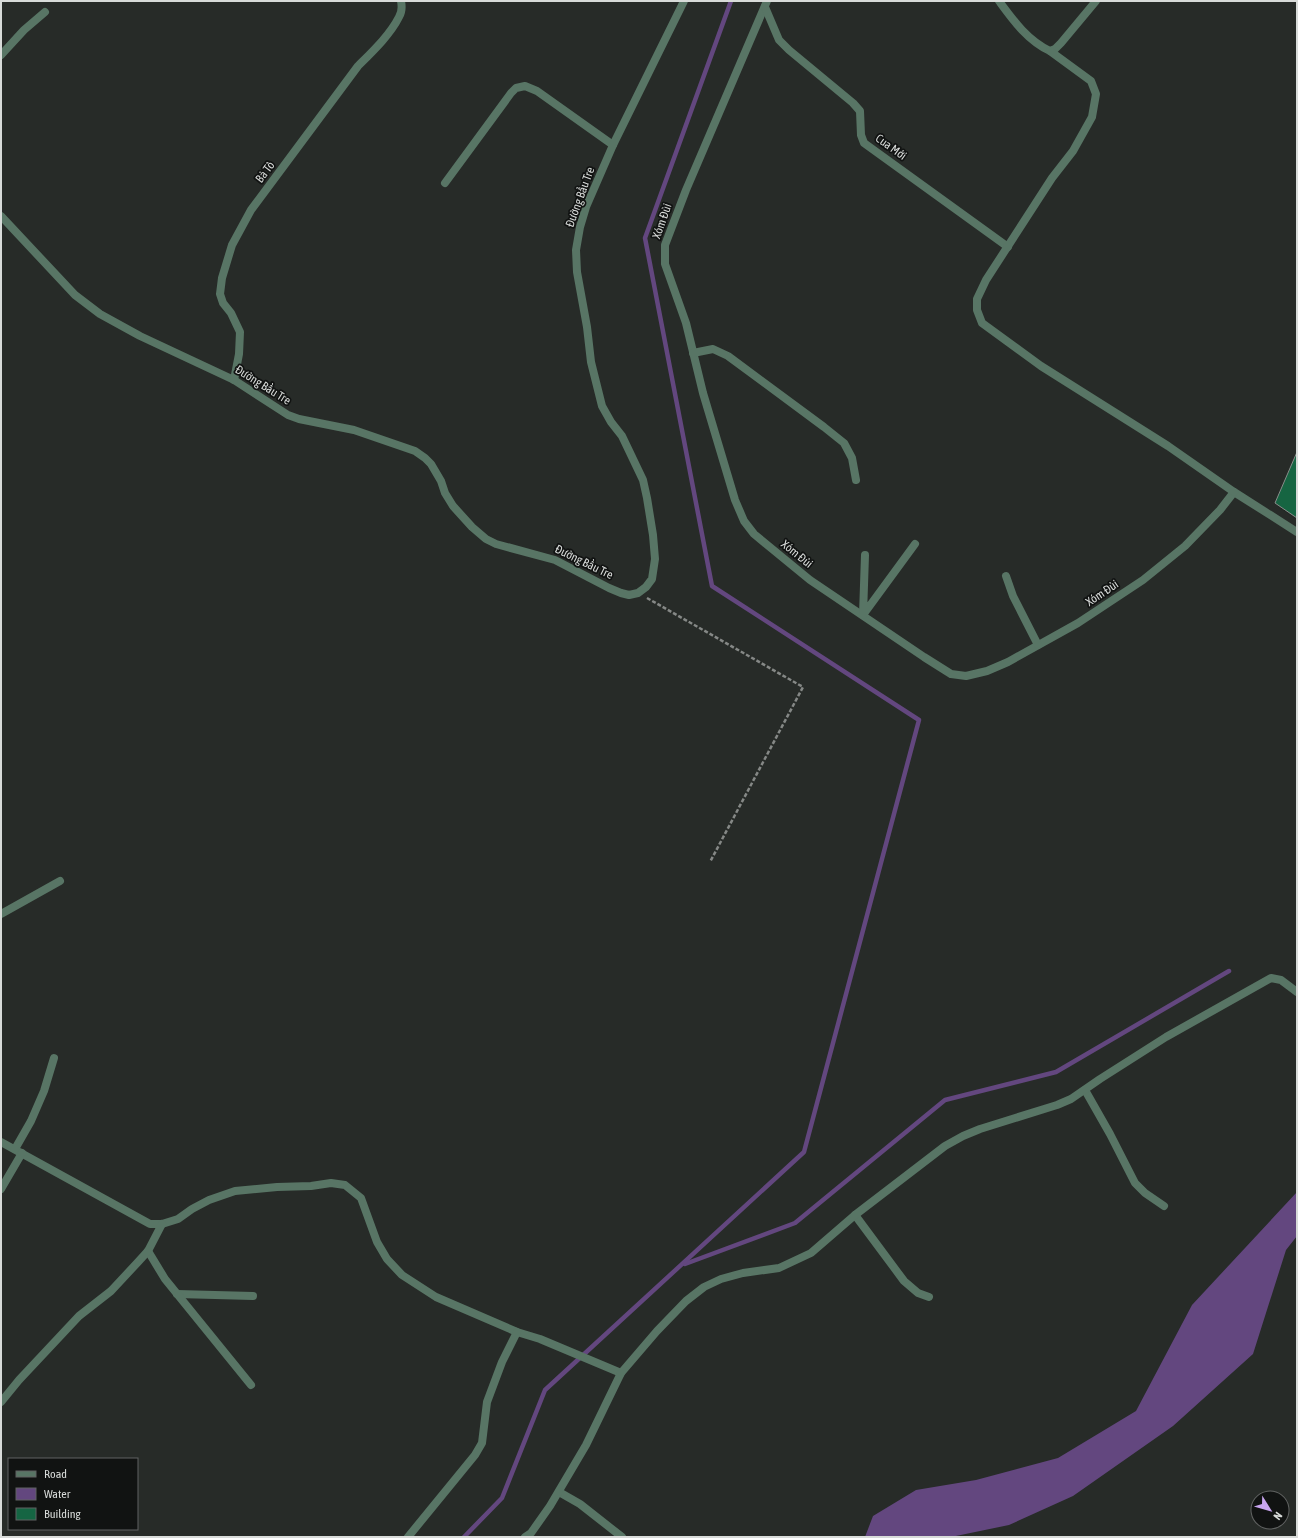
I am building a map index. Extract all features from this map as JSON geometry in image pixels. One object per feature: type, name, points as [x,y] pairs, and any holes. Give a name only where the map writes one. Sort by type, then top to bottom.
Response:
[{"type":"street","name":"Bà Tô","points":[[234,380],[239,354],[240,332],[220,294],[222,278],[232,246],[251,210],[358,66],[378,46],[400,16],[402,8],[401,1]]},
{"type":"street","name":"Đường Bầu Tre","points":[[1,216],[75,295],[90,307],[140,336],[234,380],[288,415],[299,419],[371,435],[415,451],[426,458],[436,472],[445,493],[453,506],[472,527],[486,539],[496,544],[555,560],[621,593],[638,593],[646,587],[652,579],[655,559],[647,498],[643,480],[622,436],[611,422],[602,406],[591,362],[587,328],[577,272],[576,250],[580,227],[586,207],[613,145],[684,1]]},
{"type":"street","points":[[999,1],[1020,30],[1043,48],[1050,51],[1091,81],[1096,94],[1092,117],[1073,151],[1052,178],[986,280],[977,299],[977,310],[982,323],[1040,366],[1168,446],[1234,492],[1297,532]]},
{"type":"street","points":[[1050,51],[1055,49],[1061,43],[1096,1]]},
{"type":"street","name":"Cua Mới","points":[[766,4],[779,40],[789,50],[854,103],[860,111],[861,135],[864,143],[1008,247]]},
{"type":"street","name":"Xóm Đùi","points":[[766,4],[686,190],[665,245],[665,264],[686,323],[703,393],[735,500],[744,521],[754,534],[810,580],[924,657],[951,674],[966,676],[987,671],[1008,662],[1078,623],[1143,580],[1185,546],[1220,510],[1234,492]]},
{"type":"street","points":[[1,55],[24,30],[45,12]]},
{"type":"street","points":[[445,183],[511,93],[516,88],[520,87],[529,87],[537,91],[613,145]]},
{"type":"street","points":[[694,353],[713,350],[728,356],[824,427],[844,443],[852,458],[856,480]]},
{"type":"street","points":[[863,615],[916,544]]},
{"type":"street","points":[[863,615],[865,555]]},
{"type":"street","points":[[1006,576],[1013,596],[1038,645]]},
{"type":"street","points":[[1,914],[60,880]]},
{"type":"street","points":[[531,1536],[559,1492],[586,1445],[621,1373],[657,1331],[686,1301],[704,1287],[721,1278],[779,1268],[798,1261],[811,1253],[855,1215],[945,1146],[963,1136],[1071,1099],[1166,1037],[1271,978],[1281,980],[1297,992]]},
{"type":"street","points":[[1,1189],[19,1151],[44,1091],[54,1058]]},
{"type":"street","points":[[1085,1090],[1135,1183],[1145,1193],[1164,1206]]},
{"type":"street","points":[[1,1142],[150,1224],[162,1224],[178,1219],[192,1209],[209,1200],[234,1191],[277,1187],[311,1186],[331,1183],[345,1185],[361,1198],[377,1242],[387,1259],[402,1275],[436,1296],[518,1332],[567,1350],[621,1373]]},
{"type":"street","points":[[855,1215],[904,1281],[918,1293],[929,1297]]},
{"type":"street","points":[[1,1402],[79,1316],[111,1291],[148,1251],[162,1224]]},
{"type":"street","points":[[148,1251],[165,1279],[251,1385]]},
{"type":"street","points":[[177,1294],[253,1296]]},
{"type":"street","points":[[408,1537],[475,1456],[482,1442],[487,1402],[502,1362],[518,1332]]},
{"type":"street","points":[[559,1492],[580,1504],[622,1537]]},
{"type":"path","points":[[638,593],[803,687],[710,862]]},
{"type":"water","points":[[1297,1192],[1297,1236],[1286,1250],[1253,1354],[1173,1426],[1073,1496],[1009,1525],[951,1537],[865,1537],[873,1516],[916,1490],[976,1480],[1058,1458],[1136,1411],[1192,1305]]},
{"type":"building","points":[[1297,452],[1297,518],[1275,503]]},
{"type":"waterway","points":[[464,1537],[502,1498],[545,1390],[804,1152],[919,720],[712,586],[645,238],[731,1]]},
{"type":"waterway","points":[[685,1264],[795,1223],[945,1100],[1056,1072],[1229,971]]}]
